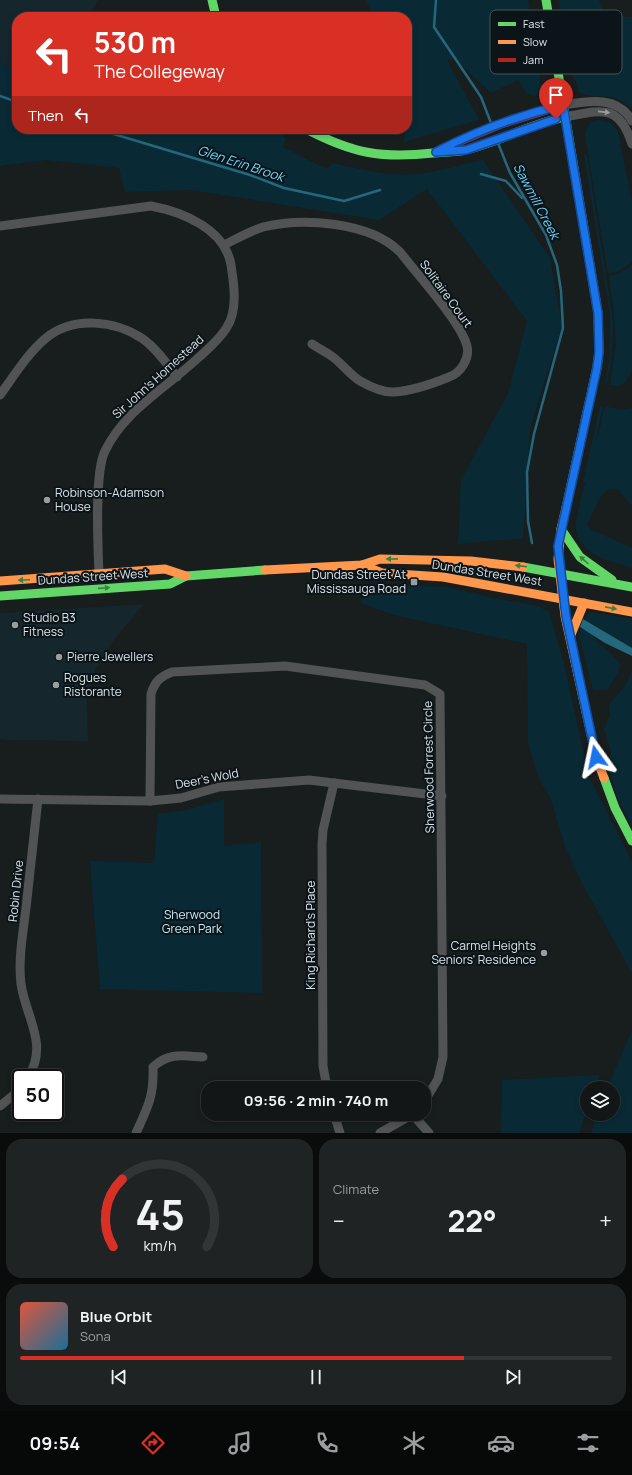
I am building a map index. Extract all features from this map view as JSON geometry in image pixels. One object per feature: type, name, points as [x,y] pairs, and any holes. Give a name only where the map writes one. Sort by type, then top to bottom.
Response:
[{"type":"main road","points":[[212,0],[215,12]]},
{"type":"main road","points":[[546,0],[548,10]]},
{"type":"main road","points":[[558,74],[600,331],[597,368],[558,546],[560,572],[570,637],[596,757],[615,808],[632,841]]},
{"type":"main road","points":[[436,152],[462,139],[519,118],[563,105]]},
{"type":"main road","points":[[316,134],[329,141],[370,154],[416,156],[436,152],[466,150],[523,129],[565,117]]},
{"type":"main road","points":[[561,529],[575,551],[584,561],[604,572],[614,582]]},
{"type":"main road","name":"Dundas Street West","points":[[0,596],[170,584],[186,576],[302,567],[362,565],[380,559],[426,559],[501,564],[560,572],[614,582],[632,587]]},
{"type":"main road","name":"Dundas Street West","points":[[362,565],[382,573],[443,577],[563,598],[632,612]]},
{"type":"main road","name":"Dundas Street West","points":[[0,581],[165,569],[186,576]]},
{"type":"main road","points":[[570,637],[584,603]]},
{"type":"street","points":[[563,105],[588,102],[607,102],[623,108],[632,121]]},
{"type":"street","points":[[565,117],[592,112],[608,112],[621,120],[632,144]]},
{"type":"street","name":"Sir John's Homestead","points":[[0,226],[151,206],[170,210],[190,218],[204,226],[224,245],[230,257],[235,291],[228,326],[211,347],[129,416],[116,430],[104,453],[99,486],[99,574]]},
{"type":"street","name":"Solitaire Court","points":[[224,245],[262,228],[301,222],[354,228],[370,232],[392,244],[400,252],[462,333],[467,347],[466,358],[462,368],[455,375],[436,382],[393,393],[375,388],[359,380],[330,355],[312,344]]},
{"type":"street","points":[[0,395],[30,354],[47,338],[64,327],[85,324],[102,323],[142,339],[160,355],[177,377]]},
{"type":"street","name":"Sherwood Forrest Circle","points":[[150,801],[151,694],[154,684],[160,677],[172,672],[285,666],[425,685],[440,694],[443,1057],[438,1079],[431,1090]]},
{"type":"street","name":"Deer's Wold","points":[[0,799],[150,801],[181,798],[218,787],[309,780],[442,796]]},
{"type":"street","name":"King Richard's Place","points":[[326,1081],[323,1066],[322,844],[323,830],[334,783]]},
{"type":"street","name":"Robin Drive","points":[[32,1069],[37,1055],[37,1038],[22,985],[20,958],[38,799]]},
{"type":"street","points":[[136,1133],[151,1100],[153,1067],[161,1059],[167,1057],[203,1057]]},
{"type":"street","points":[[0,1106],[12,1096]]},
{"type":"street","points":[[336,1121],[340,1133]]},
{"type":"street","points":[[380,1133],[401,1121]]},
{"type":"street","points":[[419,1121],[429,1133]]},
{"type":"shaded area","points":[[0,0],[98,0],[91,12],[12,12],[12,70],[0,62]]},
{"type":"shaded area","points":[[144,604],[116,637],[96,668],[87,698],[88,741],[0,739],[0,613]]},
{"type":"green space","points":[[366,0],[528,0],[529,10],[490,10],[490,74],[539,74],[541,87],[536,97],[527,94],[518,80],[491,93],[454,58],[447,60],[479,120],[404,142],[405,134],[412,134],[412,12],[371,12]]},
{"type":"green space","points":[[559,0],[599,0],[603,10],[561,10]]},
{"type":"green space","points":[[622,17],[632,17],[632,109],[624,102],[617,99],[591,96],[577,91],[579,89],[573,75],[622,74]]},
{"type":"green space","points":[[0,62],[12,70],[12,134],[280,134],[286,138],[283,147],[326,169],[333,163],[366,171],[401,175],[446,169],[483,160],[550,258],[562,327],[530,427],[523,538],[458,544],[461,480],[508,393],[527,321],[427,189],[379,220],[191,190],[125,192],[119,168],[47,160],[0,166]]},
{"type":"green space","points":[[598,120],[611,123],[618,131],[632,202],[632,262],[617,272],[608,273],[585,135],[589,125]]},
{"type":"green space","points":[[584,155],[587,155],[613,321],[612,356],[607,384],[605,384],[610,355],[610,315]]},
{"type":"green space","points":[[632,265],[632,370],[624,383],[614,386],[610,385],[616,344],[609,276],[618,274]]},
{"type":"green space","points":[[600,406],[603,406],[596,440],[605,406],[621,410],[632,408],[632,506],[618,489],[606,490],[598,501],[587,525],[590,529],[632,548],[632,568],[607,560],[591,552],[579,539],[576,531],[577,514],[585,482],[583,482]]},
{"type":"green space","points":[[363,584],[447,587],[489,597],[538,606],[549,612],[564,664],[589,777],[632,862],[632,973],[582,883],[565,846],[551,799],[539,779],[528,743],[527,644],[394,615],[361,603]]},
{"type":"green space","points":[[590,613],[632,619],[632,648],[584,619]]},
{"type":"green space","points":[[580,627],[591,633],[597,642],[612,654],[620,664],[618,673],[607,690],[593,690],[579,636]]},
{"type":"green space","points":[[632,671],[632,827],[617,796],[609,767],[611,751],[604,729],[610,715],[609,706],[613,699],[625,686]]},
{"type":"green space","name":"Sherwood Green Park","points":[[224,799],[224,846],[261,842],[262,993],[100,989],[90,861],[154,863],[158,814],[187,810]]},
{"type":"green space","points":[[632,1031],[632,1133],[591,1133],[595,1121],[620,1121],[620,1081],[610,1081]]},
{"type":"green space","points":[[600,1075],[598,1081],[580,1081],[580,1121],[583,1121],[579,1133],[501,1133],[502,1080]]},
{"type":"water","points":[[583,619],[632,648],[632,656],[605,643],[580,627]]},
{"type":"waterway","name":"Sawmill Creek","points":[[436,0],[434,27],[481,97],[491,123]]},
{"type":"waterway","name":"Glen Erin Brook","points":[[0,96],[12,100]]},
{"type":"waterway","name":"Glen Erin Brook","points":[[114,134],[250,175],[284,188],[344,201],[380,190]]},
{"type":"waterway","name":"Sawmill Creek","points":[[498,143],[510,173],[546,235],[557,265],[561,291],[563,328],[534,434],[527,472],[528,521],[532,543]]},
{"type":"waterway","name":"Glen Erin Brook","points":[[481,174],[506,181],[522,198]]},
{"type":"traffic: fast","points":[[212,0],[215,12]]},
{"type":"traffic: fast","points":[[546,0],[548,10]]},
{"type":"traffic: fast","points":[[558,74],[598,313],[599,352],[566,508]]},
{"type":"traffic: fast","points":[[317,134],[353,149],[382,154],[414,155],[454,152],[478,147],[539,124],[565,117]]},
{"type":"traffic: fast","points":[[561,529],[580,557],[612,580]]},
{"type":"traffic: fast","points":[[523,567],[632,587]]},
{"type":"traffic: fast","points":[[0,596],[170,584],[186,576],[265,570]]},
{"type":"traffic: fast","points":[[604,778],[615,808],[632,841]]},
{"type":"traffic: slow","points":[[566,508],[561,529],[558,559],[565,616],[596,757],[604,778]]},
{"type":"traffic: slow","points":[[265,570],[362,565],[380,559],[471,561],[523,567]]},
{"type":"traffic: slow","points":[[362,565],[382,573],[443,577],[632,612]]},
{"type":"traffic: slow","points":[[0,581],[165,569],[186,576]]},
{"type":"traffic: slow","points":[[570,637],[584,603]]},
{"type":"traffic: jam","points":[[441,149],[501,124],[563,105]]},
{"type":"place","name":"Robinson-Adamson House","points":[[47,500]]},
{"type":"place","name":"Dundas Street At Mississauga Road","points":[[414,582]]},
{"type":"place","name":"Studio B3 Fitness","points":[[15,625]]},
{"type":"place","name":"Pierre Jewellers","points":[[59,657]]},
{"type":"place","name":"Rogues Ristorante","points":[[56,685]]},
{"type":"place","name":"Carmel Heights Seniors' Residence","points":[[544,953]]},
{"type":"route","points":[[556,119],[546,121],[466,150],[436,152],[462,139],[532,114],[563,105],[600,331],[597,368],[561,529],[558,546],[558,559],[566,616],[596,757]]}]
